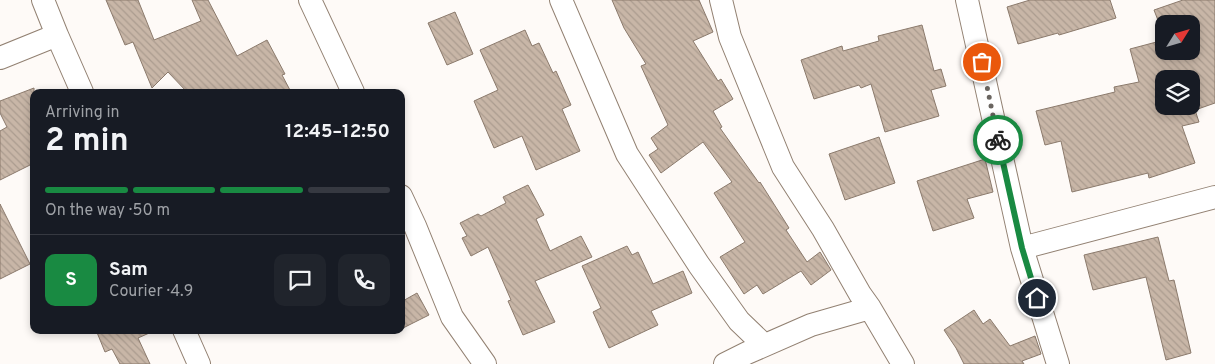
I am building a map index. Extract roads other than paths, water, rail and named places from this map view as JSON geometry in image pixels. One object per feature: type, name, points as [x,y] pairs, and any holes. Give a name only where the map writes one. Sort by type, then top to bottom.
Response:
[{"type":"street","points":[[42,0],[81,89]]},
{"type":"street","points":[[310,0],[352,89]]},
{"type":"street","points":[[561,0],[627,154],[716,289],[739,321],[764,346]]},
{"type":"street","points":[[721,0],[730,37],[783,167],[823,229],[903,364]]},
{"type":"street","points":[[975,2],[1022,248],[1058,364]]},
{"type":"street","points":[[0,58],[57,35]]},
{"type":"street","points":[[1022,248],[1215,196]]},
{"type":"street","points":[[405,205],[452,317],[485,364]]},
{"type":"street","points":[[725,364],[811,325],[870,308]]},
{"type":"street","points":[[186,334],[199,364]]}]
